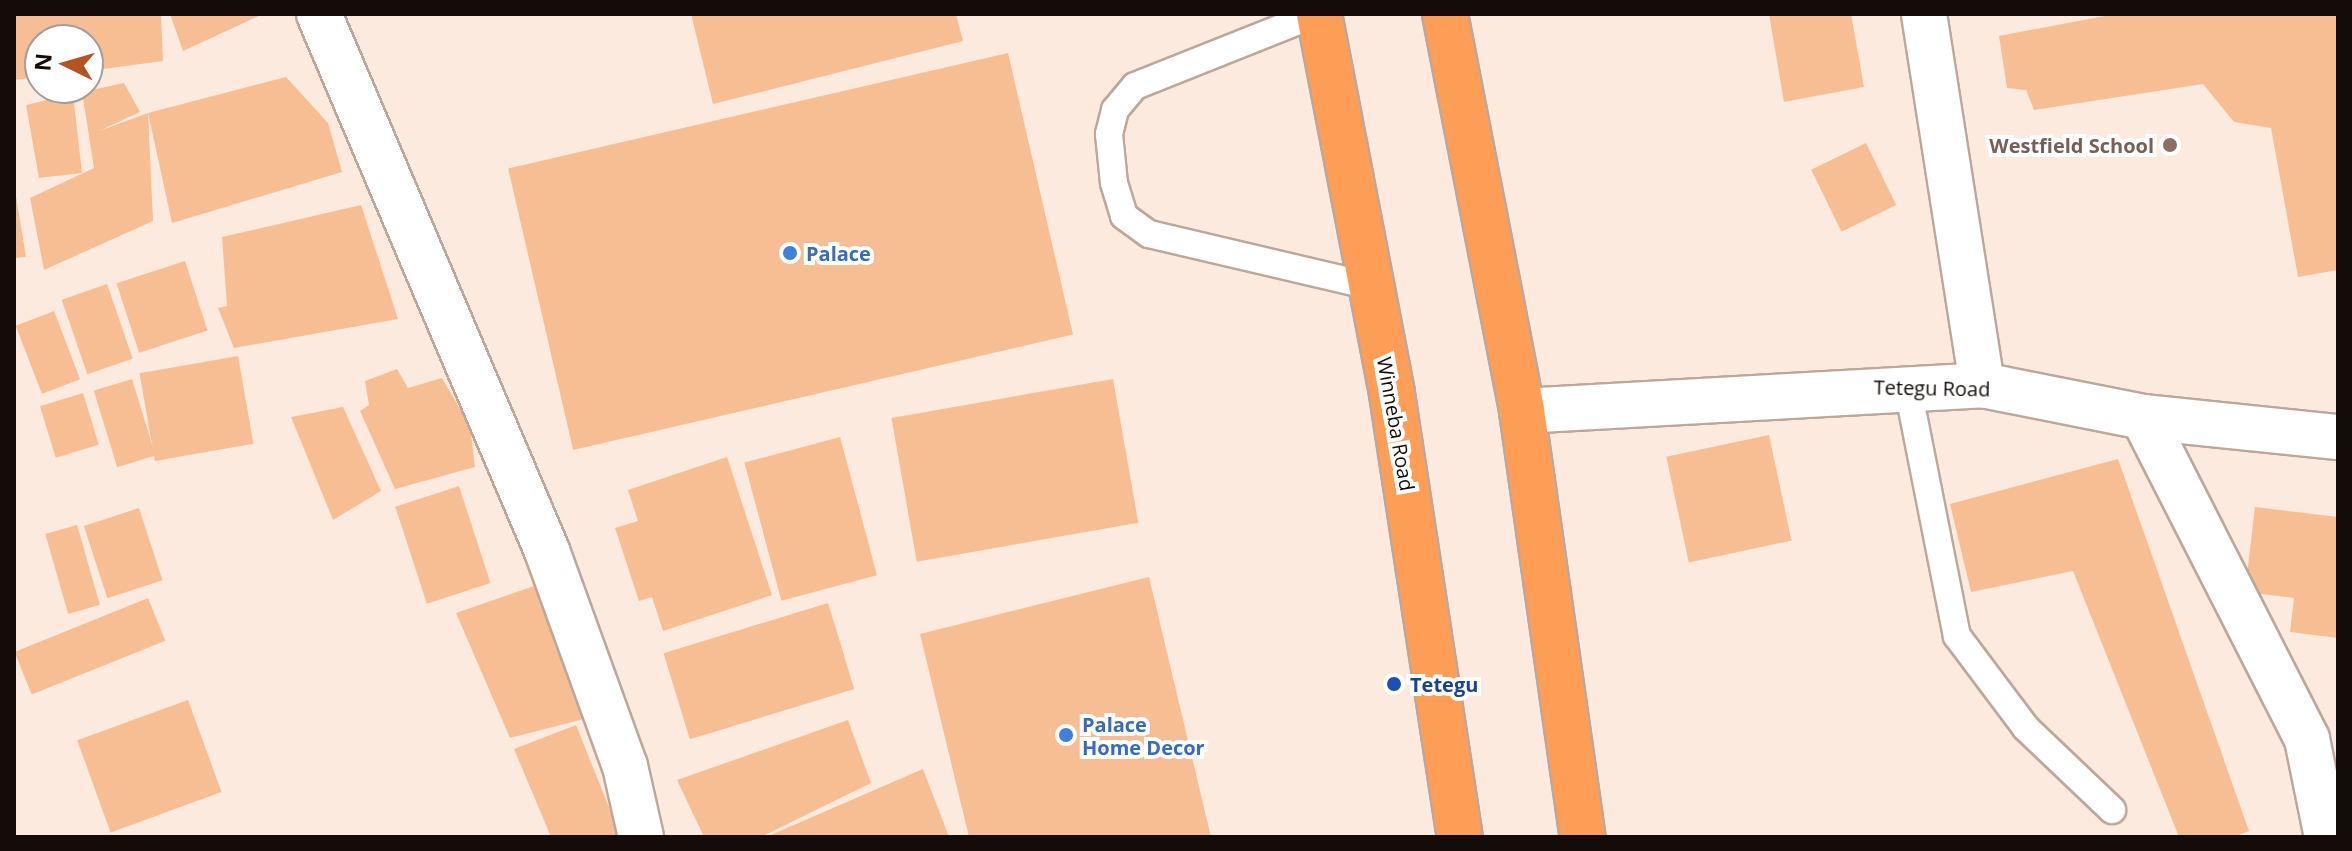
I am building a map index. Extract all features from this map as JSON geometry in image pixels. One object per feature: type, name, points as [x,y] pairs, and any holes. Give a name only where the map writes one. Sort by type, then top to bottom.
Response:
[{"type":"highway","name":"Winneba Road","points":[[1317,14],[1370,286],[1460,837]]},
{"type":"highway","points":[[1445,14],[1522,411],[1583,837]]},
{"type":"street","points":[[319,14],[547,551],[625,766],[641,837]]},
{"type":"street","points":[[1924,14],[1982,385]]},
{"type":"street","name":"Tetegu Road","points":[[1522,411],[1907,384],[1982,385],[2143,417],[2338,437]]},
{"type":"street","points":[[2143,417],[2307,739],[2327,837]]},
{"type":"lane","points":[[1317,14],[1135,86],[1115,110],[1109,134],[1114,183],[1124,216],[1149,234],[1370,286]]},
{"type":"lane","points":[[1907,384],[1957,636],[2026,728],[2112,810]]},
{"type":"building","points":[[14,14],[161,14],[163,61],[104,69],[104,24],[24,24],[24,79],[14,80]]},
{"type":"building","points":[[170,14],[263,14],[183,51]]},
{"type":"building","points":[[691,14],[956,14],[963,41],[713,104]]},
{"type":"building","points":[[1769,14],[1851,14],[1864,87],[1784,102]]},
{"type":"building","points":[[2115,14],[2336,14],[2338,270],[2298,277],[2271,128],[2234,122],[2203,84],[2034,110],[2026,90],[2007,88],[1999,36]]},
{"type":"building","name":"Palace","points":[[1008,53],[1073,335],[573,450],[508,168]]},
{"type":"building","points":[[286,77],[328,123],[342,172],[172,223],[148,113]]},
{"type":"building","points":[[124,83],[140,112],[99,131],[148,113],[153,221],[44,270],[30,198],[94,168],[84,104],[104,104],[104,87]]},
{"type":"building","points":[[74,104],[82,173],[39,178],[26,105]]},
{"type":"building","points":[[1866,143],[1896,205],[1841,232],[1811,170]]},
{"type":"building","points":[[14,184],[26,257],[14,258]]},
{"type":"building","points":[[361,205],[398,319],[234,348],[218,308],[227,306],[222,237]]},
{"type":"building","points":[[185,261],[208,330],[139,353],[117,283]]},
{"type":"building","points":[[107,284],[133,359],[87,374],[62,300]]},
{"type":"building","points":[[54,311],[80,379],[42,394],[16,326]]},
{"type":"building","points":[[238,356],[253,444],[155,461],[140,373]]},
{"type":"building","points":[[397,369],[408,388],[442,378],[470,426],[475,467],[395,489],[360,411],[369,405],[365,381]]},
{"type":"building","points":[[132,379],[155,456],[117,467],[94,391]]},
{"type":"building","points":[[1113,379],[1138,523],[917,562],[891,418]]},
{"type":"building","points":[[83,393],[99,445],[56,458],[40,406]]},
{"type":"building","points":[[343,407],[381,491],[333,520],[291,417]]},
{"type":"building","points":[[1769,435],[1791,541],[1689,562],[1666,457]]},
{"type":"building","points":[[840,437],[877,575],[781,601],[744,463]]},
{"type":"building","points":[[727,457],[772,595],[663,631],[652,597],[639,601],[615,528],[638,521],[628,490]]},
{"type":"building","points":[[2118,459],[2249,831],[2234,837],[2179,837],[2073,571],[1971,592],[1950,504]]},
{"type":"building","points":[[459,486],[491,583],[427,604],[395,507]]},
{"type":"building","points":[[2255,507],[2338,517],[2338,638],[2290,632],[2294,598],[2245,592]]},
{"type":"building","points":[[139,508],[162,580],[107,598],[84,526]]},
{"type":"building","points":[[77,525],[100,605],[68,614],[45,534]]},
{"type":"building","name":"Palace Home Decor","points":[[1149,577],[1211,837],[969,837],[920,634]]},
{"type":"building","points":[[534,586],[584,719],[510,738],[456,613]]},
{"type":"building","points":[[148,598],[165,641],[32,695],[14,652]]},
{"type":"building","points":[[828,603],[854,689],[690,739],[664,653]]},
{"type":"building","points":[[188,700],[222,792],[111,832],[77,740]]},
{"type":"building","points":[[848,720],[871,783],[761,837],[704,837],[677,780]]},
{"type":"building","points":[[576,725],[621,837],[551,837],[514,749]]},
{"type":"building","points":[[923,769],[949,837],[766,837]]},
{"type":"place","name":"Westfield School","points":[[2170,145]]},
{"type":"place","name":"Palace","points":[[790,253]]},
{"type":"place","name":"Tetegu","points":[[1394,684]]},
{"type":"place","name":"Palace Home Decor","points":[[1066,735]]}]
